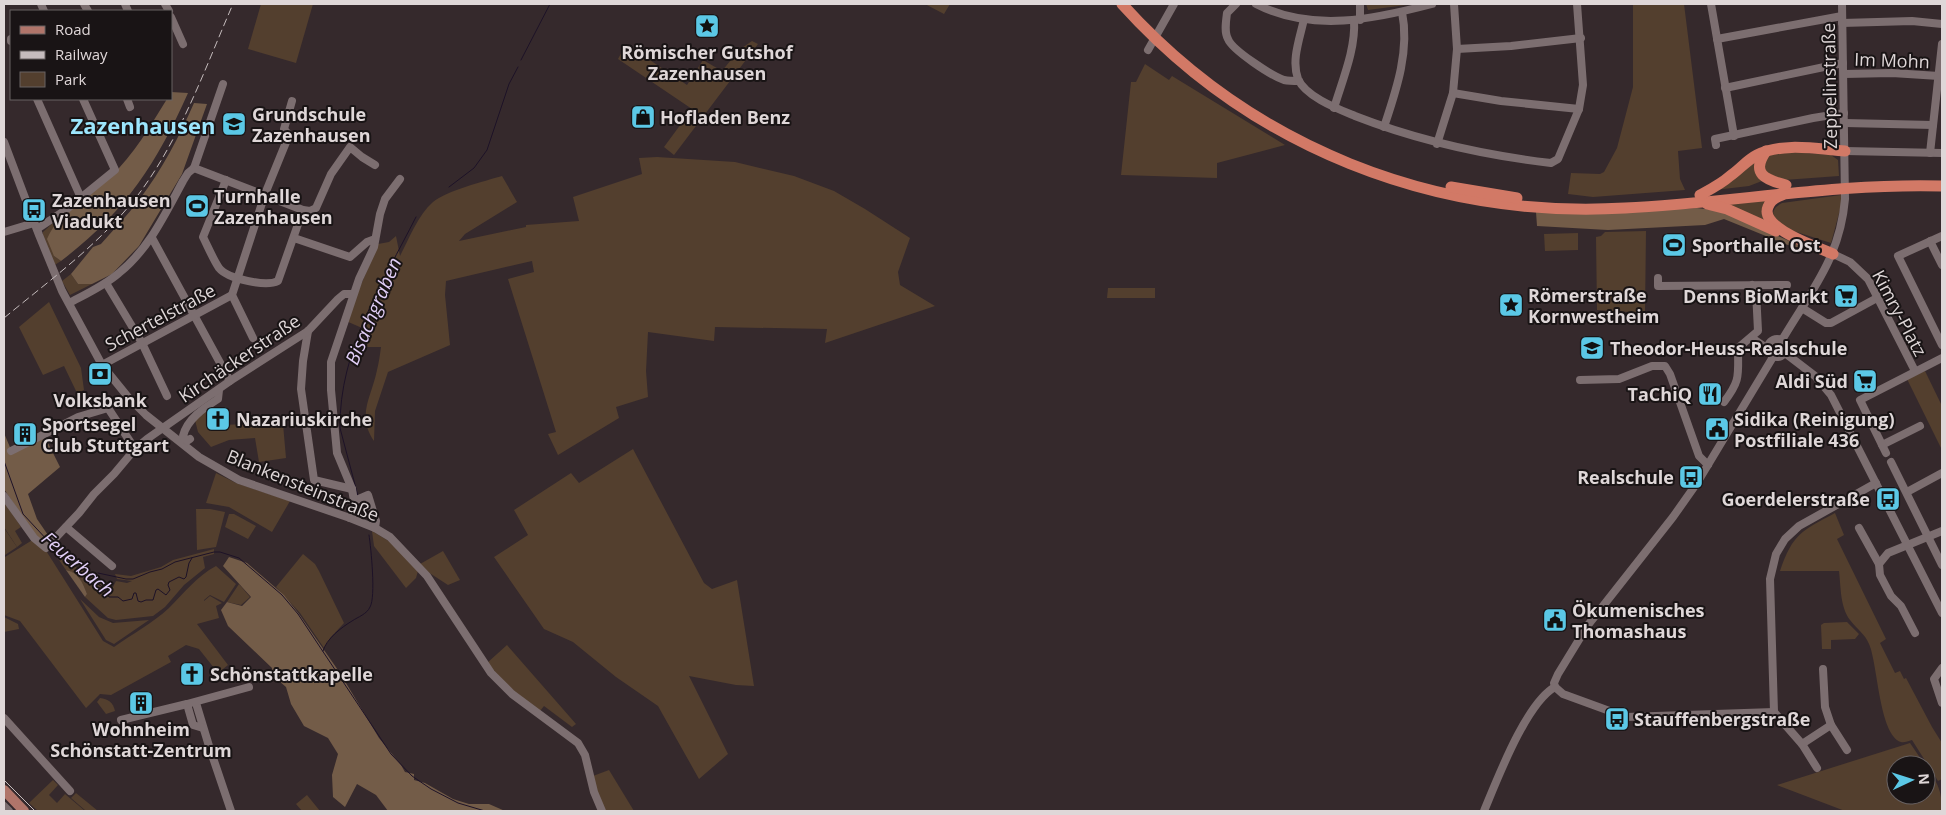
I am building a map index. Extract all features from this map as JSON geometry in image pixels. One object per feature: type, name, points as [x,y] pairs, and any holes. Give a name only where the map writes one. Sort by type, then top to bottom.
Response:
[{"type":"highway","points":[[1122,4],[1148,26],[1208,84],[1277,129],[1346,162],[1394,180],[1477,201],[1555,209],[1623,209],[1868,178],[1942,178]]},
{"type":"highway","points":[[1132,4],[1148,26]]},
{"type":"highway","points":[[1701,198],[1756,156],[1766,151],[1792,147],[1845,151]]},
{"type":"highway","points":[[1766,151],[1759,164],[1762,175],[1787,188],[1942,186]]},
{"type":"highway","points":[[1787,188],[1772,201],[1767,208],[1766,215],[1775,226],[1790,235],[1833,254]]},
{"type":"highway","points":[[1701,198],[1778,232],[1790,235]]},
{"type":"main road","points":[[4,790],[24,811]]},
{"type":"street","points":[[1148,50],[1174,4]]},
{"type":"street","points":[[1236,4],[1227,12],[1226,33],[1230,43],[1244,56],[1274,76],[1286,81],[1299,81]]},
{"type":"street","points":[[1256,4],[1281,14],[1304,19],[1336,22],[1402,12],[1432,4]]},
{"type":"street","points":[[1334,108],[1346,68],[1360,4]]},
{"type":"street","points":[[1437,144],[1452,93],[1457,49],[1454,4]]},
{"type":"street","points":[[1304,19],[1296,50],[1299,81],[1314,96],[1334,108],[1437,144],[1551,163],[1558,159],[1579,109],[1583,85],[1577,4]]},
{"type":"street","points":[[1711,4],[1734,136]]},
{"type":"street","name":"Zeppelinstraße","points":[[1782,340],[1833,254],[1846,199],[1842,4]]},
{"type":"street","points":[[1384,127],[1402,65],[1404,24],[1402,12]]},
{"type":"street","points":[[172,19],[183,44]]},
{"type":"street","points":[[1718,39],[1842,20],[1912,21],[1942,24]]},
{"type":"street","points":[[1457,49],[1511,46],[1581,38]]},
{"type":"street","points":[[1930,153],[1942,44]]},
{"type":"street","points":[[1725,88],[1843,64]]},
{"type":"street","name":"Im Mohn","points":[[1844,74],[1892,73],[1939,76]]},
{"type":"street","points":[[69,303],[106,283],[132,261],[152,238],[183,181],[194,168],[224,84]]},
{"type":"street","points":[[1452,93],[1501,101],[1579,109]]},
{"type":"street","points":[[37,100],[81,198]]},
{"type":"street","points":[[4,232],[36,226],[81,198],[115,170],[83,100]]},
{"type":"street","points":[[253,338],[232,295],[265,194],[289,134],[284,129],[292,101]]},
{"type":"street","points":[[1716,145],[1715,139],[1844,113]]},
{"type":"street","points":[[1844,124],[1933,126]]},
{"type":"street","name":"Blankensteinstraße","points":[[4,142],[62,291],[102,365],[128,397],[199,457],[239,480],[350,518],[375,528],[390,538],[427,576],[491,673],[512,694],[578,743],[585,755],[594,792],[602,811]]},
{"type":"street","points":[[194,168],[310,211],[316,208],[331,174],[350,147],[376,165]]},
{"type":"street","points":[[1845,151],[1942,152]]},
{"type":"street","points":[[350,518],[354,501],[352,489],[337,453],[331,390],[331,362],[353,294],[374,247],[380,214],[386,199],[400,179]]},
{"type":"street","points":[[226,180],[203,237],[220,270],[237,279],[267,283],[278,281],[303,210]]},
{"type":"street","points":[[1942,236],[1898,256],[1942,344]]},
{"type":"street","points":[[152,238],[230,381]]},
{"type":"street","points":[[294,238],[350,257],[367,242],[375,239]]},
{"type":"street","points":[[1930,241],[1942,265]]},
{"type":"street","name":"Kimry-Platz","points":[[1833,254],[1850,262],[1863,272],[1915,371]]},
{"type":"street","points":[[1658,278],[1658,286],[1787,285]]},
{"type":"street","points":[[106,283],[142,343],[167,396]]},
{"type":"street","points":[[1724,402],[1735,386],[1738,376],[1738,348],[1758,331],[1756,292],[1752,285]]},
{"type":"street","name":"Kirchäckerstraße","points":[[4,496],[34,538],[46,548],[135,449],[162,427],[308,331],[344,294],[353,294]]},
{"type":"street","name":"Schertelstraße","points":[[102,365],[232,295]]},
{"type":"street","points":[[1802,308],[1826,323],[1831,323],[1877,298]]},
{"type":"street","points":[[308,331],[301,389],[314,480],[352,489]]},
{"type":"street","points":[[1758,331],[1771,341]]},
{"type":"street","points":[[1752,338],[1768,349],[1773,356],[1780,357],[1785,353],[1786,344],[1782,340],[1771,341]]},
{"type":"street","points":[[1768,349],[1771,341]]},
{"type":"street","points":[[1785,353],[1815,376],[1831,395],[1942,613]]},
{"type":"street","points":[[1773,356],[1708,465],[1672,517],[1588,625],[1554,683],[1555,687],[1563,694],[1626,717],[1774,712]]},
{"type":"street","points":[[1886,453],[1860,400],[1942,358]]},
{"type":"street","points":[[1580,380],[1619,379],[1652,366],[1665,366],[1670,374],[1699,456],[1708,465]]},
{"type":"street","points":[[190,438],[187,441],[185,440],[183,436],[185,429],[198,413],[218,399],[219,390]]},
{"type":"street","points":[[11,451],[78,417],[108,408],[135,449]]},
{"type":"street","points":[[1882,445],[1920,426]]},
{"type":"street","points":[[1892,462],[1942,565]]},
{"type":"street","points":[[1907,492],[1942,473]]},
{"type":"street","points":[[1817,768],[1802,744],[1774,712],[1770,578],[1776,554],[1784,539],[1799,526],[1876,483]]},
{"type":"street","points":[[354,501],[368,495],[376,521],[375,528]]},
{"type":"street","points":[[66,527],[112,566]]},
{"type":"street","points":[[1859,528],[1879,564],[1880,575],[1890,596],[1901,606],[1916,633]]},
{"type":"street","points":[[1879,564],[1888,553],[1942,531]]},
{"type":"street","points":[[1942,668],[1934,678],[1934,684],[1942,703]]},
{"type":"street","points":[[1823,669],[1825,707],[1831,725],[1847,750]]},
{"type":"street","points":[[121,720],[196,703],[249,687]]},
{"type":"street","points":[[1484,811],[1500,773],[1526,722],[1541,699],[1555,687]]},
{"type":"street","points":[[196,703],[231,811]]},
{"type":"street","points":[[187,704],[193,725],[203,728]]},
{"type":"street","points":[[4,718],[70,791]]},
{"type":"street","points":[[1802,744],[1831,725]]},
{"type":"street","points":[[4,806],[8,811]]},
{"type":"green space","points":[[261,4],[313,4],[296,63],[248,49]]},
{"type":"green space","points":[[925,4],[950,4],[944,14]]},
{"type":"green space","points":[[1366,4],[1406,4],[1406,5],[1368,10]]},
{"type":"green space","points":[[1633,4],[1684,4],[1702,148],[1678,151],[1680,179],[1685,190],[1593,197],[1568,194],[1571,173],[1600,174],[1604,172],[1617,148],[1633,87]]},
{"type":"green space","points":[[752,41],[758,44],[674,155],[664,147],[692,109],[618,59],[626,44],[687,85],[703,60],[722,71],[739,50]]},
{"type":"green space","points":[[1145,64],[1169,80],[1172,76],[1285,145],[1217,163],[1217,178],[1121,175],[1131,82],[1136,82]]},
{"type":"green space","points":[[1781,151],[1831,155],[1838,160],[1839,176],[1784,180],[1764,172],[1766,156]]},
{"type":"green space","points":[[1758,156],[1762,181],[1749,186],[1715,190]]},
{"type":"green space","points":[[657,157],[735,162],[794,176],[834,191],[910,238],[898,272],[900,285],[935,306],[825,343],[827,329],[715,327],[714,341],[648,332],[646,371],[648,397],[616,407],[619,418],[558,455],[548,434],[556,432],[508,279],[534,272],[532,261],[446,281],[445,295],[450,345],[388,372],[375,411],[374,441],[366,423],[366,414],[381,347],[367,347],[370,327],[369,331],[346,321],[378,244],[389,242],[396,236],[400,256],[418,220],[433,202],[456,190],[502,176],[517,202],[465,234],[459,241],[526,227],[526,225],[579,221],[573,197],[642,174],[639,158]]},
{"type":"green space","points":[[1841,195],[1841,206],[1831,243],[1784,228],[1774,221],[1774,210],[1782,203]]},
{"type":"green space","points":[[1768,198],[1762,211],[1766,224],[1723,204]]},
{"type":"green space","points":[[64,213],[54,256],[61,261],[53,266],[42,237],[43,232]]},
{"type":"green space","points":[[1646,231],[1645,313],[1597,310],[1596,237],[1601,236],[1605,232]]},
{"type":"green space","points":[[1578,233],[1578,250],[1545,251],[1544,234]]},
{"type":"green space","points":[[71,274],[78,284],[92,284],[70,295],[62,281]]},
{"type":"green space","points":[[1108,288],[1155,288],[1155,298],[1107,298]]},
{"type":"green space","points":[[49,302],[81,368],[84,390],[77,393],[64,366],[43,375],[19,327]]},
{"type":"green space","points":[[1779,342],[1782,343],[1782,353],[1775,354],[1772,353],[1771,346],[1772,343]]},
{"type":"green space","points":[[1925,371],[1942,406],[1942,450],[1907,379]]},
{"type":"green space","points":[[205,412],[214,413],[215,425],[257,424],[258,426],[283,424],[286,458],[259,462],[255,438],[229,440],[211,447],[198,432],[195,420]]},
{"type":"green space","points":[[633,449],[704,583],[712,589],[737,580],[754,686],[736,685],[689,676],[728,754],[699,779],[658,706],[616,677],[573,642],[544,629],[494,557],[528,535],[514,510],[571,473],[579,483]]},
{"type":"green space","points":[[216,473],[236,483],[290,501],[272,532],[229,507],[206,503]]},
{"type":"green space","points":[[4,501],[21,527],[15,531],[22,543],[17,547],[4,527]]},
{"type":"green space","points":[[196,509],[225,512],[216,547],[197,550]]},
{"type":"green space","points":[[1835,513],[1844,535],[1837,539],[1886,639],[1880,643],[1895,673],[1900,671],[1904,679],[1906,678],[1942,743],[1942,779],[1938,781],[1936,778],[1936,755],[1922,755],[1912,740],[1901,742],[1894,737],[1888,727],[1869,644],[1863,634],[1850,620],[1844,609],[1839,571],[1780,571],[1789,548],[1794,541],[1814,524]]},
{"type":"green space","points":[[229,514],[234,514],[256,526],[248,539],[225,527]]},
{"type":"green space","points":[[4,528],[17,547],[5,555],[5,557],[34,539],[45,549],[103,641],[114,647],[163,613],[197,580],[216,566],[236,584],[224,602],[210,595],[204,600],[210,596],[222,603],[216,606],[219,618],[197,624],[228,665],[218,673],[199,649],[186,645],[168,656],[171,662],[111,695],[100,694],[86,708],[20,621],[4,615]]},
{"type":"green space","points":[[372,531],[392,543],[418,571],[416,578],[406,588],[374,546]]},
{"type":"green space","points":[[214,549],[214,554],[203,557],[205,568],[184,585],[165,607],[153,616],[116,620],[108,618],[85,597],[87,594],[84,586],[73,573],[66,570],[52,550],[77,568],[89,572],[94,577],[97,576],[112,589],[116,581],[127,583],[132,581],[117,579],[115,574],[131,576],[161,567],[173,560]]},
{"type":"green space","points":[[443,551],[460,580],[448,585],[428,572],[420,564]]},
{"type":"green space","points":[[303,554],[315,564],[344,623],[324,648],[300,613],[276,587]]},
{"type":"green space","points":[[239,584],[250,597],[241,605],[227,602]]},
{"type":"green space","points":[[80,599],[99,617],[113,623],[149,620],[114,644],[106,640]]},
{"type":"green space","points":[[4,617],[18,624],[19,629],[4,632]]},
{"type":"green space","points":[[1847,622],[1859,634],[1855,639],[1831,640],[1831,649],[1822,649],[1821,625],[1824,623]]},
{"type":"green space","points":[[507,645],[576,724],[572,727],[544,706],[540,711],[499,677],[487,663]]},
{"type":"green space","points":[[100,698],[110,702],[115,711],[106,714],[97,702]]},
{"type":"green space","points":[[1910,743],[1918,755],[1886,755],[1886,805],[1936,805],[1936,783],[1941,798],[1942,811],[1845,811],[1777,785]]},
{"type":"green space","points":[[609,770],[634,811],[605,811],[600,802],[593,776]]},
{"type":"green space","points":[[53,780],[58,785],[49,795],[57,803],[65,794],[85,811],[38,811],[29,803]]},
{"type":"green space","points":[[76,793],[98,811],[86,811],[71,798]]},
{"type":"green space","points":[[307,795],[320,811],[302,811],[296,804]]},
{"type":"shaded area","points":[[172,92],[188,93],[164,143],[136,186],[103,225],[61,261],[54,256],[47,239],[53,229],[67,212],[102,185],[119,168],[141,140],[166,100],[172,100]]},
{"type":"shaded area","points":[[194,103],[207,104],[182,174],[139,246],[112,274],[92,284],[78,284],[71,274],[93,247],[101,244],[130,212],[147,189],[170,153]]},
{"type":"shaded area","points":[[1697,208],[1722,211],[1803,247],[1793,247],[1724,219],[1705,225],[1608,230],[1537,226],[1536,212],[1617,212]]},
{"type":"shaded area","points":[[4,433],[12,452],[44,435],[60,467],[28,494],[37,519],[50,538],[45,543],[38,540],[4,489]]},
{"type":"shaded area","points":[[229,557],[247,563],[284,595],[340,673],[379,738],[405,772],[414,774],[414,780],[425,783],[453,799],[469,804],[489,804],[505,811],[388,811],[376,795],[357,784],[345,807],[333,797],[332,775],[338,754],[328,738],[304,726],[291,704],[286,687],[271,674],[272,668],[228,626],[221,610],[227,602],[242,606],[251,597],[223,566]]},
{"type":"shaded area","points":[[66,570],[74,573],[80,579],[87,594],[85,597]]},
{"type":"waterway","name":"Bisachgraben","points":[[521,60],[550,4]]},
{"type":"waterway","name":"Bisachgraben","points":[[449,187],[474,168],[487,150],[509,84],[518,67]]},
{"type":"waterway","name":"Bisachgraben","points":[[358,496],[340,428],[347,372],[365,319],[416,217]]},
{"type":"waterway","name":"Feuerbach","points":[[4,461],[23,514],[49,542]]},
{"type":"waterway","name":"Bisachgraben","points":[[323,651],[327,642],[348,624],[365,613],[372,602],[373,583],[369,535]]},
{"type":"waterway","name":"Feuerbach","points":[[54,546],[76,564]]},
{"type":"waterway","name":"Feuerbach","points":[[98,573],[133,579],[162,569],[175,562],[214,552],[239,558],[282,595],[298,614],[391,754],[412,776],[431,789],[458,803],[485,811]]},
{"type":"waterway","name":"Feuerbach","points":[[95,576],[98,584],[104,588],[109,597],[118,597],[123,601],[132,599],[134,593],[136,593],[138,601],[153,600],[156,590],[158,589],[166,595],[170,590],[169,582],[179,577],[184,579],[186,577],[192,558]]},
{"type":"tram line","points":[[4,780],[35,811]]},
{"type":"railway","points":[[4,318],[91,245],[124,213],[138,195],[180,126],[233,4]]},
{"type":"place","name":"Römischer Gutshof Zazenhausen","points":[[707,26]]},
{"type":"place","name":"Hofladen Benz","points":[[643,117]]},
{"type":"place","name":"Grundschule Zazenhausen","points":[[234,124]]},
{"type":"place","name":"Turnhalle Zazenhausen","points":[[197,206]]},
{"type":"place","name":"Zazenhausen Viadukt","points":[[34,210]]},
{"type":"place","name":"Sporthalle Ost","points":[[1674,245]]},
{"type":"place","name":"Denns BioMarkt","points":[[1846,296]]},
{"type":"place","name":"Römerstraße Kornwestheim","points":[[1511,305]]},
{"type":"place","name":"Theodor-Heuss-Realschule","points":[[1592,348]]},
{"type":"place","name":"Volksbank","points":[[100,374]]},
{"type":"place","name":"Aldi Süd","points":[[1865,381]]},
{"type":"place","name":"TaChiQ","points":[[1710,394]]},
{"type":"place","name":"Nazariuskirche","points":[[218,419]]},
{"type":"place","name":"Sidika (Reinigung) Postfiliale 436","points":[[1717,429]]},
{"type":"place","name":"Sportsegel Club Stuttgart","points":[[25,434]]},
{"type":"place","name":"Realschule","points":[[1691,477]]},
{"type":"place","name":"Goerdelerstraße","points":[[1888,499]]},
{"type":"place","name":"Ökumenisches Thomashaus","points":[[1555,620]]},
{"type":"place","name":"Schönstattkapelle","points":[[192,674]]},
{"type":"place","name":"Wohnheim Schönstatt-Zentrum","points":[[141,703]]},
{"type":"place","name":"Stauffenbergstraße","points":[[1617,719]]},
{"type":"district","name":"Zazenhausen","points":[[143,125]]}]
